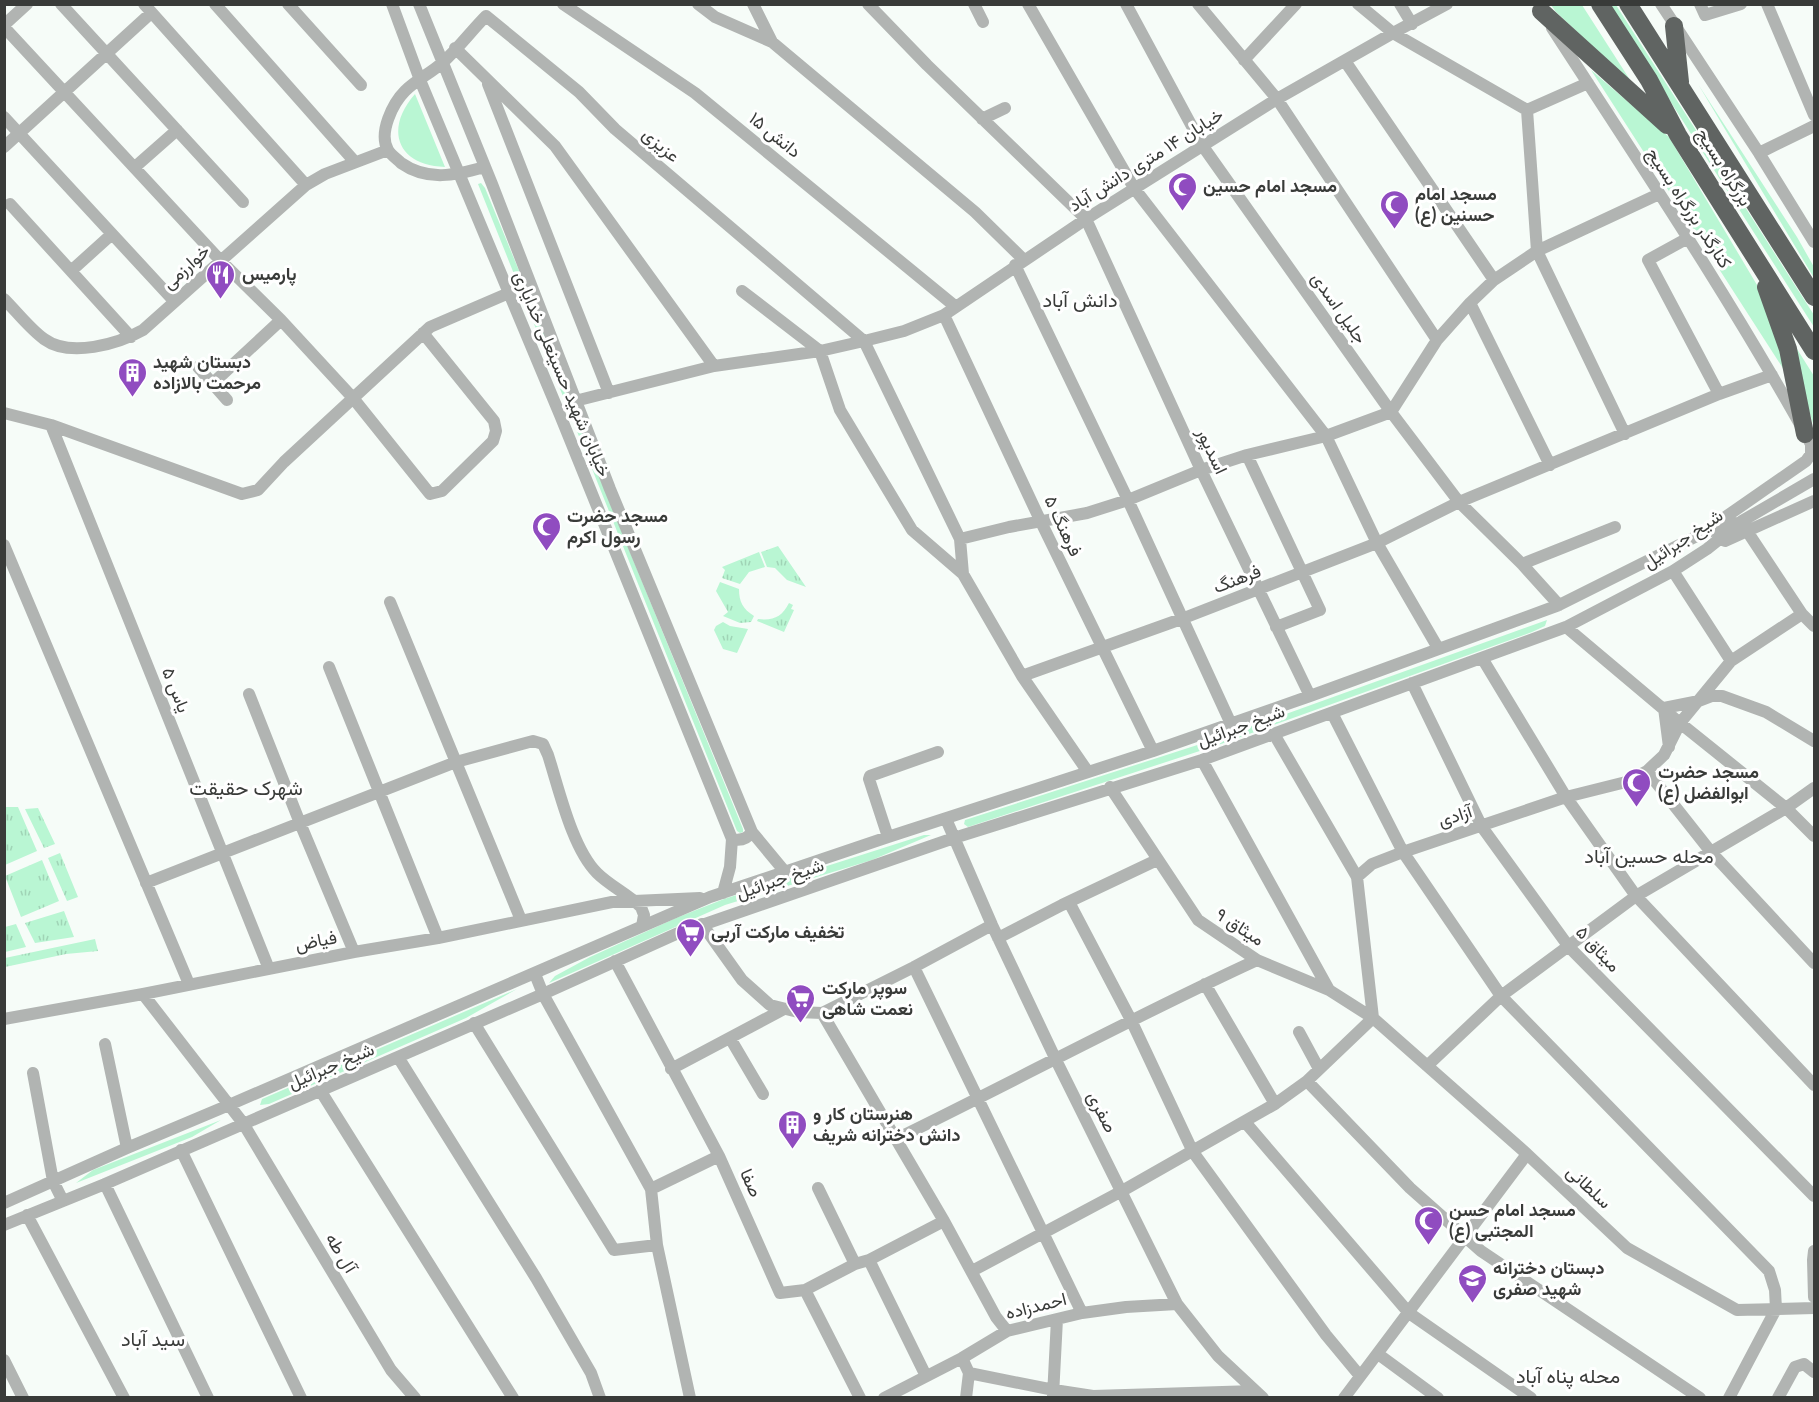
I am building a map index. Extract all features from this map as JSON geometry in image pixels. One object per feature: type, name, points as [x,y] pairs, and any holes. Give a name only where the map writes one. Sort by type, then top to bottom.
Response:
[{"type":"highway","name":"بزرگراه بسیج","points":[[1600,4],[1648,80],[1678,135],[1815,351]]},
{"type":"highway","name":"بزرگراه بسیج","points":[[1628,4],[1815,297]]},
{"type":"highway","points":[[1539,8],[1678,135]]},
{"type":"highway","points":[[1674,26],[1681,87]]},
{"type":"highway","points":[[1754,254],[1788,349],[1805,434]]},
{"type":"street","points":[[27,4],[4,26],[220,260],[281,320],[353,398],[430,494],[442,491],[493,441],[496,431],[494,421],[423,333]]},
{"type":"street","points":[[61,4],[243,202]]},
{"type":"street","points":[[215,4],[355,162]]},
{"type":"street","points":[[288,4],[362,85]]},
{"type":"street","name":"خیابان شهید حسینعلی خدایاری","points":[[392,4],[420,80],[565,426],[732,840],[730,867],[723,893]]},
{"type":"street","name":"خیابان شهید حسینعلی خدایاری","points":[[419,4],[485,167],[575,401],[752,832],[786,873]]},
{"type":"street","name":"دانش ۱۵","points":[[563,4],[695,93],[956,307]]},
{"type":"street","points":[[698,4],[715,17],[772,42],[975,212],[1019,262],[1231,724]]},
{"type":"street","points":[[868,4],[982,119],[1086,219]]},
{"type":"street","points":[[974,4],[983,22]]},
{"type":"street","points":[[1028,4],[1134,188],[1326,436],[1377,543],[1438,648]]},
{"type":"street","name":"جلیل اسدی","points":[[1126,4],[1202,145],[1390,412],[1459,502],[1522,564],[1559,605]]},
{"type":"street","points":[[1198,4],[1277,99],[1437,340]]},
{"type":"street","points":[[1244,60],[1296,4]]},
{"type":"street","points":[[1358,4],[1393,33],[1527,110]]},
{"type":"street","points":[[1400,4],[1412,24]]},
{"type":"street","name":"خیابان ۱۴ متری دانش آباد","points":[[864,341],[903,331],[944,315],[1019,262],[1202,145],[1277,99],[1447,4]]},
{"type":"street","points":[[1661,4],[1815,242]]},
{"type":"street","points":[[1700,4],[1705,15],[1741,4]]},
{"type":"street","points":[[1767,4],[1815,115]]},
{"type":"street","points":[[755,6],[772,42]]},
{"type":"street","name":"کنارگذر بزرگراه بسیج","points":[[1539,8],[1688,238],[1772,375],[1805,434]]},
{"type":"street","points":[[4,147],[107,53],[148,9],[306,185]]},
{"type":"street","name":"عزیزی","points":[[420,80],[442,63],[486,16],[579,92],[615,129],[864,341]]},
{"type":"street","points":[[455,48],[555,146],[714,366]]},
{"type":"street","points":[[1345,61],[1494,280]]},
{"type":"street","points":[[486,78],[609,393]]},
{"type":"street","points":[[420,80],[400,96],[390,115],[385,137],[388,150],[402,163],[425,175],[460,174],[485,167]]},
{"type":"street","points":[[1527,110],[1588,83]]},
{"type":"street","points":[[982,119],[1005,108]]},
{"type":"street","points":[[1527,110],[1537,251],[1625,434]]},
{"type":"street","points":[[4,117],[174,301]]},
{"type":"street","points":[[1759,153],[1815,126]]},
{"type":"street","points":[[135,167],[177,130]]},
{"type":"street","name":"خوارزمی","points":[[4,299],[45,340],[61,346],[92,347],[131,336],[143,330],[306,185],[325,174],[388,150]]},
{"type":"street","points":[[960,539],[1087,513],[1128,500],[1201,470],[1247,455],[1326,436],[1390,412],[1437,340],[1494,280],[1537,251],[1659,194]]},
{"type":"street","points":[[10,204],[131,336]]},
{"type":"street","name":"اسدپور","points":[[1086,219],[1201,470],[1310,696]]},
{"type":"street","points":[[71,271],[112,234]]},
{"type":"street","points":[[1688,238],[1648,260],[1719,394]]},
{"type":"street","points":[[742,291],[820,351],[840,410],[912,530],[963,574],[1022,676],[1088,772]]},
{"type":"street","points":[[4,412],[51,424],[242,494],[258,490],[284,462],[430,327],[508,293]]},
{"type":"street","points":[[1470,303],[1551,465]]},
{"type":"street","name":"فرهنگ ۵","points":[[944,315],[1101,648],[1153,751]]},
{"type":"street","points":[[212,384],[281,320]]},
{"type":"street","points":[[575,401],[714,366],[820,351],[864,341],[960,539],[963,574]]},
{"type":"street","points":[[198,367],[227,400]]},
{"type":"street","name":"فرهنگ","points":[[1022,676],[1259,590],[1377,543],[1459,502],[1719,394],[1772,375]]},
{"type":"street","name":"یاس ۵","points":[[51,424],[269,969]]},
{"type":"street","points":[[1701,534],[1806,461],[1811,454],[1811,444],[1805,434]]},
{"type":"street","points":[[1247,455],[1320,610],[1276,627]]},
{"type":"street","points":[[1745,526],[1815,480]]},
{"type":"street","points":[[1745,526],[1815,501]]},
{"type":"street","points":[[1745,526],[1802,614],[1815,626]]},
{"type":"street","name":"شیخ جبرائیل","points":[[4,1203],[126,1148],[710,897],[1153,751],[1310,696],[1559,605],[1701,534],[1745,526]]},
{"type":"street","name":"شیخ جبرائیل","points":[[4,1225],[105,1184],[702,924],[954,838],[1110,787],[1202,760],[1566,627],[1673,571],[1745,526]]},
{"type":"street","points":[[1522,564],[1615,527]]},
{"type":"street","points":[[4,545],[189,984]]},
{"type":"street","points":[[1673,571],[1731,661]]},
{"type":"street","points":[[390,602],[521,920]]},
{"type":"street","name":"آزادی","points":[[1357,877],[1372,864],[1403,852],[1566,797],[1626,782],[1647,771],[1669,749],[1680,723],[1731,661],[1802,614]]},
{"type":"street","points":[[1566,627],[1786,808],[1815,836]]},
{"type":"street","points":[[1482,658],[1566,797],[1636,896],[1815,1085]]},
{"type":"street","points":[[329,667],[378,794],[438,938]]},
{"type":"street","name":"میثاق ۵","points":[[1412,683],[1482,827],[1569,947],[1815,1196]]},
{"type":"street","points":[[249,694],[354,952]]},
{"type":"street","points":[[1664,708],[1712,696],[1722,696],[1766,712],[1814,739]]},
{"type":"street","points":[[1664,708],[1669,749]]},
{"type":"street","points":[[1332,713],[1403,852],[1501,996],[1768,1271],[1775,1290],[1776,1309],[1729,1398]]},
{"type":"street","points":[[972,1271],[1193,1152],[1275,1104],[1307,1081],[1372,1018],[1357,877],[1274,734]]},
{"type":"street","points":[[146,883],[456,762],[533,741],[543,744],[576,839],[585,858],[598,874],[641,907],[644,915],[642,926]]},
{"type":"street","points":[[888,837],[869,779],[870,776],[938,752]]},
{"type":"street","points":[[1202,760],[1329,990]]},
{"type":"street","points":[[1647,771],[1711,852],[1815,963]]},
{"type":"street","name":"میثاق ۹","points":[[1110,787],[1198,920],[1257,960],[1329,990],[1372,1018]]},
{"type":"street","points":[[1427,1066],[1501,996],[1636,896],[1786,808],[1815,788]]},
{"type":"street","name":"صفری","points":[[946,819],[998,938],[1056,1060],[1177,1304],[1218,1356],[1259,1395]]},
{"type":"street","points":[[732,840],[746,838],[752,832]]},
{"type":"street","points":[[998,938],[1158,860]]},
{"type":"street","name":"فیاض","points":[[4,1019],[438,938],[612,902],[710,897]]},
{"type":"street","points":[[1069,902],[1131,1020],[1193,1152],[1326,1335],[1360,1376]]},
{"type":"street","points":[[702,924],[742,980],[770,1005],[798,1012],[822,1012],[993,926]]},
{"type":"street","points":[[896,1139],[1056,1060],[1131,1020],[1257,960]]},
{"type":"street","name":"صفا","points":[[615,961],[719,1156],[780,1293],[805,1290]]},
{"type":"street","points":[[914,967],[1082,1313]]},
{"type":"street","points":[[535,974],[543,994],[651,1188],[657,1245],[690,1398]]},
{"type":"street","points":[[1205,984],[1275,1104]]},
{"type":"street","name":"آل طه","points":[[143,994],[243,1123],[391,1371],[415,1398]]},
{"type":"street","points":[[671,1069],[784,1009]]},
{"type":"street","points":[[822,1012],[944,1221],[996,1317],[1007,1331]]},
{"type":"street","name":"سلطانی","points":[[1372,1018],[1527,1154],[1627,1248],[1737,1310],[1815,1308]]},
{"type":"street","points":[[474,1023],[614,1250],[657,1245]]},
{"type":"street","points":[[1299,1032],[1319,1068]]},
{"type":"street","points":[[730,1038],[763,1094]]},
{"type":"street","points":[[105,1044],[126,1148]]},
{"type":"street","points":[[398,1057],[536,1278],[591,1373],[600,1398]]},
{"type":"street","points":[[33,1073],[53,1181],[63,1201]]},
{"type":"street","points":[[1307,1081],[1410,1188],[1481,1251],[1700,1398]]},
{"type":"street","points":[[320,1090],[513,1398]]},
{"type":"street","points":[[1245,1122],[1409,1312],[1531,1398]]},
{"type":"street","points":[[181,1150],[301,1398]]},
{"type":"street","points":[[1344,1398],[1527,1154]]},
{"type":"street","points":[[651,1188],[719,1156]]},
{"type":"street","points":[[105,1184],[207,1398]]},
{"type":"street","points":[[818,1188],[855,1264]]},
{"type":"street","points":[[27,1215],[124,1398]]},
{"type":"street","points":[[860,1398],[805,1290],[944,1221]]},
{"type":"street","points":[[1814,1257],[1815,1297]]},
{"type":"street","points":[[869,1260],[926,1376]]},
{"type":"street","name":"احمدزاده","points":[[884,1398],[962,1358],[1007,1331],[1082,1313],[1126,1307],[1177,1304]]},
{"type":"street","points":[[1054,1394],[1057,1319]]},
{"type":"street","points":[[1378,1354],[1438,1398]]},
{"type":"street","points":[[962,1358],[969,1373],[966,1398]]},
{"type":"street","points":[[4,1360],[23,1398]]},
{"type":"street","points":[[1778,1398],[1795,1367],[1804,1364],[1815,1372]]},
{"type":"street","points":[[969,1373],[1054,1394],[1093,1396],[1259,1395]]},
{"type":"green space","points":[[1551,5],[1582,5],[1632,83],[1556,12]]},
{"type":"green space","points":[[1609,5],[1616,5],[1814,315],[1814,327]]},
{"type":"green space","points":[[1591,70],[1669,137],[1760,290],[1786,373]]},
{"type":"green space","points":[[1698,84],[1797,237],[1814,267],[1814,278]]},
{"type":"green space","points":[[415,94],[445,167],[429,165],[416,160],[406,153],[400,143],[398,132],[400,120],[405,107]]},
{"type":"green space","points":[[481,183],[559,368],[590,454],[743,832],[737,831],[478,184]]},
{"type":"green space","points":[[1785,330],[1814,376],[1814,427]]},
{"type":"green space","points":[[778,546],[806,587],[787,580],[775,568],[767,567],[761,552]]},
{"type":"green space","points":[[759,552],[765,567],[749,572],[740,584],[722,578],[725,570],[722,567]]},
{"type":"green space","points":[[720,582],[739,589],[742,605],[754,616],[751,622],[740,623],[723,616],[728,612],[716,591]]},
{"type":"green space","points":[[789,603],[793,605],[791,609],[794,610],[784,632],[757,621],[777,617]]},
{"type":"green space","points":[[1547,620],[1545,626],[1532,632],[1221,744],[968,827],[964,824],[965,820],[1219,738]]},
{"type":"green space","points":[[723,622],[730,626],[748,629],[737,653],[723,649],[714,630]]},
{"type":"green space","points":[[5,807],[18,807],[37,851],[5,865]]},
{"type":"green space","points":[[38,808],[55,844],[44,848],[25,809]]},
{"type":"green space","points":[[924,835],[931,835],[872,860],[725,905],[549,983],[555,976],[590,957],[724,899]]},
{"type":"green space","points":[[60,853],[78,897],[67,901],[48,858]]},
{"type":"green space","points":[[42,860],[59,901],[21,917],[5,876]]},
{"type":"green space","points":[[64,911],[74,937],[35,943],[25,923]]},
{"type":"green space","points":[[16,924],[26,947],[5,952],[5,927]]},
{"type":"green space","points":[[95,939],[98,951],[66,954],[5,967],[5,958]]},
{"type":"green space","points":[[517,989],[466,1018],[269,1104],[260,1105],[262,1099]]},
{"type":"green space","points":[[221,1120],[192,1137],[76,1183],[93,1170]]},
{"type":"place","name":"مسجد امام حسین","points":[[1182,212]]},
{"type":"place","name":"مسجد امام حسنین (ع)","points":[[1394,230]]},
{"type":"place","name":"پارمیس","points":[[221,300]]},
{"type":"place","name":"دبستان شهید مرحمت بالازاده","points":[[132,398]]},
{"type":"place","name":"مسجد حضرت رسول اکرم","points":[[546,552]]},
{"type":"place","name":"مسجد حضرت ابوالفضل (ع)","points":[[1637,808]]},
{"type":"place","name":"تخفیف مارکت آربی","points":[[690,958]]},
{"type":"place","name":"سوپر مارکت نعمت شاهی","points":[[801,1024]]},
{"type":"place","name":"هنرستان کار و دانش دخترانه شریف","points":[[792,1150]]},
{"type":"place","name":"مسجد امام حسن المجتبی (ع)","points":[[1428,1246]]},
{"type":"place","name":"دبستان دخترانه شهید صفری","points":[[1472,1304]]},
{"type":"district","name":"دانش آباد","points":[[1080,300]]},
{"type":"district","name":"شهرک حقیقت","points":[[246,788]]},
{"type":"district","name":"محله حسین آباد","points":[[1649,856]]},
{"type":"district","name":"سید آباد","points":[[153,1339]]},
{"type":"district","name":"محله پناه آباد","points":[[1568,1376]]}]
